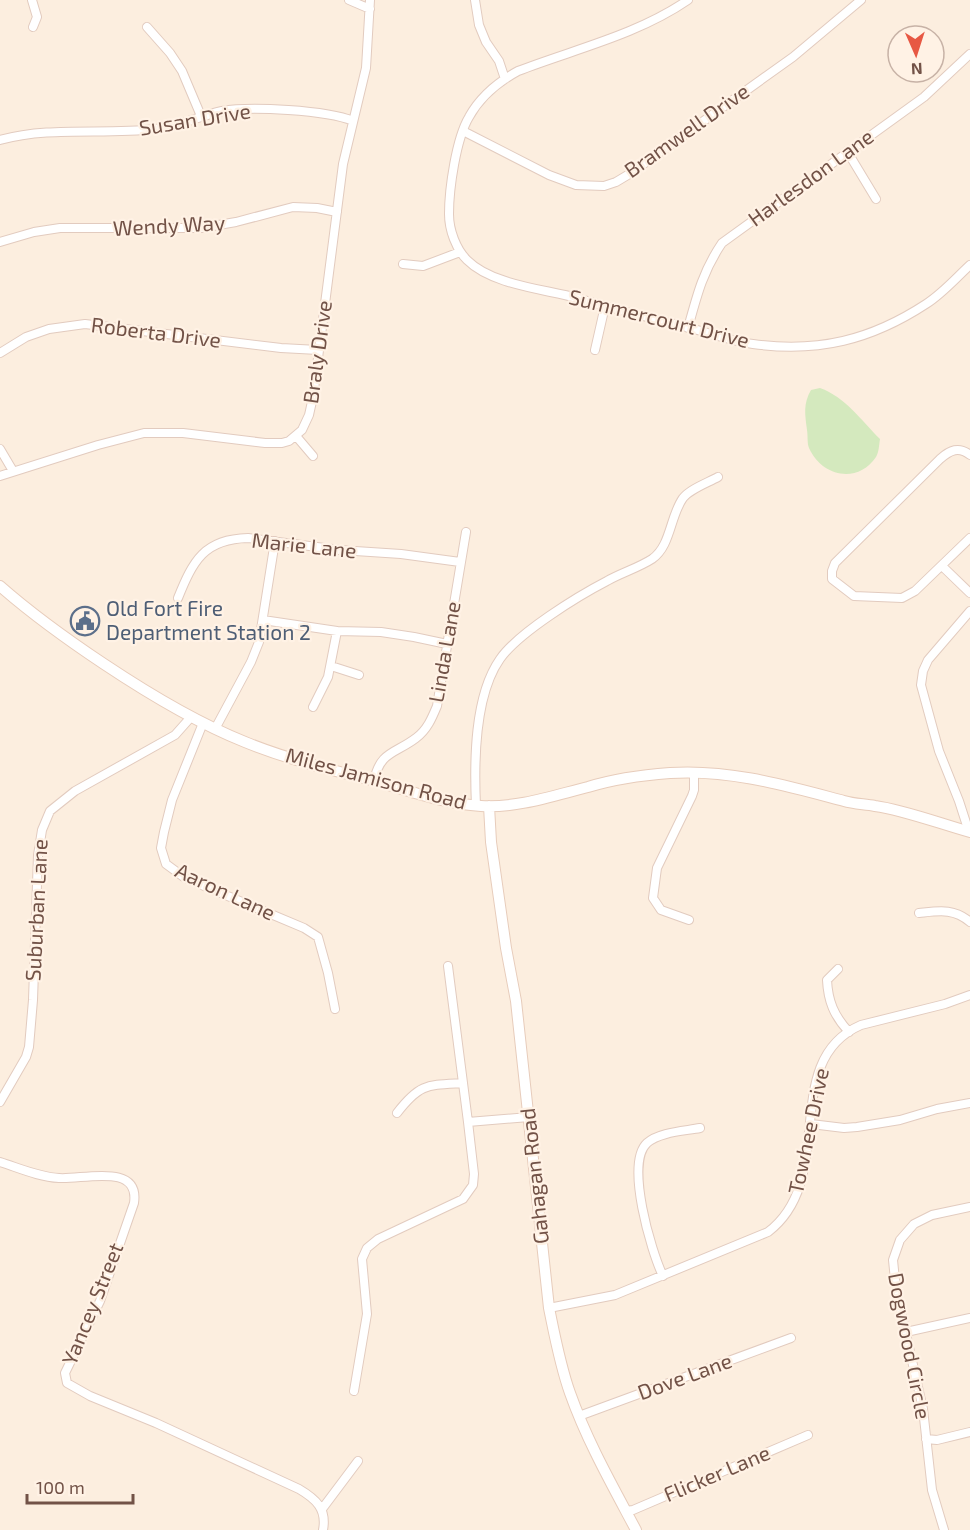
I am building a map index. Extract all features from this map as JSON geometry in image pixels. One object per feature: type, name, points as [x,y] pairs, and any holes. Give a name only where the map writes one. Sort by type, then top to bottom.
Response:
[{"type":"main road","name":"Miles Jamison Road","points":[[0,586],[60,634],[145,691],[215,729],[268,750],[455,803],[476,806],[521,804],[629,778],[694,773],[735,776],[798,788],[857,804],[876,806],[970,832]]},
{"type":"main road","name":"Gahagan Road","points":[[489,806],[491,842],[516,1001],[549,1308],[564,1375],[579,1416],[636,1530]]},
{"type":"street","points":[[32,0],[37,17],[33,27]]},
{"type":"street","points":[[349,0],[370,4]]},
{"type":"street","points":[[475,0],[479,25],[486,42],[499,61],[505,79]]},
{"type":"street","points":[[403,264],[423,266],[460,252],[452,233],[449,214],[458,144],[469,116],[482,99],[505,79],[543,62],[637,28],[688,0]]},
{"type":"street","name":"Bramwell Drive","points":[[463,130],[562,181],[590,187],[611,184],[793,57],[861,0]]},
{"type":"street","name":"Braly Drive","points":[[296,436],[309,416],[343,164],[366,68],[370,4]]},
{"type":"street","points":[[147,27],[170,53],[182,72],[201,116]]},
{"type":"street","name":"Harlesdon Lane","points":[[688,328],[697,292],[708,264],[722,243],[924,97],[970,54]]},
{"type":"street","name":"Susan Drive","points":[[0,140],[27,133],[155,129],[231,110],[260,109],[333,115],[353,121]]},
{"type":"street","points":[[847,151],[876,199]]},
{"type":"street","name":"Wendy Way","points":[[0,242],[34,232],[60,228],[201,228],[236,222],[293,207],[337,212]]},
{"type":"street","name":"Summercourt Drive","points":[[460,252],[472,265],[490,275],[752,344],[803,347],[823,346],[860,338],[898,320],[928,303],[970,266]]},
{"type":"street","points":[[595,350],[605,306]]},
{"type":"street","name":"Roberta Drive","points":[[0,353],[33,334],[66,325],[85,324],[280,348],[318,350]]},
{"type":"street","points":[[0,476],[144,433],[183,433],[273,444],[289,441],[296,436],[313,456]]},
{"type":"street","points":[[0,449],[13,471]]},
{"type":"street","points":[[970,454],[956,449],[940,459],[835,563],[831,571],[832,579],[854,596],[902,598],[915,591],[970,538]]},
{"type":"street","points":[[476,806],[475,776],[481,713],[489,678],[500,658],[515,643],[568,603],[607,580],[653,558],[663,546],[674,515],[684,496],[718,477]]},
{"type":"street","name":"Linda Lane","points":[[374,781],[383,758],[416,739],[431,721],[439,697],[466,532]]},
{"type":"street","name":"Marie Lane","points":[[177,598],[193,565],[202,554],[213,546],[234,539],[275,541],[460,562]]},
{"type":"street","points":[[215,729],[251,662],[259,642],[275,541]]},
{"type":"street","points":[[942,566],[970,593]]},
{"type":"street","points":[[970,611],[928,660],[923,671],[921,685],[939,751],[970,832]]},
{"type":"street","points":[[263,620],[338,631],[381,632],[447,644]]},
{"type":"street","points":[[313,707],[327,681],[338,631]]},
{"type":"street","points":[[331,666],[359,675]]},
{"type":"street","name":"Suburban Lane","points":[[0,1102],[26,1058],[29,1047],[38,855],[40,837],[47,817],[75,791],[176,735],[191,717]]},
{"type":"street","name":"Aaron Lane","points":[[203,723],[166,822],[161,848],[166,864],[185,878],[304,928],[318,937],[335,1009]]},
{"type":"street","points":[[689,920],[660,910],[653,898],[653,892],[657,868],[694,790],[694,773]]},
{"type":"street","points":[[919,913],[951,911],[962,915],[970,922]]},
{"type":"street","points":[[354,1391],[367,1314],[362,1266],[364,1253],[378,1239],[467,1195],[473,1185],[474,1174],[464,1083],[448,966]]},
{"type":"street","points":[[838,969],[827,980],[828,995],[830,1004],[840,1022],[849,1032]]},
{"type":"street","name":"Towhee Drive","points":[[549,1308],[615,1295],[753,1240],[779,1224],[792,1206],[801,1185],[820,1067],[832,1046],[849,1032],[871,1022],[945,1004],[970,995]]},
{"type":"street","points":[[397,1113],[417,1091],[424,1087],[464,1083]]},
{"type":"street","points":[[811,1124],[838,1128],[857,1127],[900,1120],[945,1107],[970,1103]]},
{"type":"street","points":[[468,1122],[529,1116]]},
{"type":"street","points":[[663,1276],[644,1220],[638,1168],[639,1155],[645,1145],[655,1138],[700,1128]]},
{"type":"street","name":"Yancey Street","points":[[0,1162],[57,1178],[113,1176],[124,1179],[133,1188],[134,1203],[100,1301],[65,1372],[67,1383],[90,1396],[156,1423],[299,1489],[312,1496],[322,1509]]},
{"type":"street","name":"Dogwood Circle","points":[[944,1530],[932,1490],[923,1409],[893,1270],[893,1260],[900,1240],[914,1224],[932,1215],[970,1208]]},
{"type":"street","points":[[906,1332],[970,1318]]},
{"type":"street","name":"Dove Lane","points":[[579,1416],[791,1338]]},
{"type":"street","points":[[926,1439],[936,1440],[970,1432]]},
{"type":"street","name":"Flicker Lane","points":[[626,1511],[808,1435]]},
{"type":"street","points":[[323,1530],[322,1509],[358,1461]]},
{"type":"green space","points":[[820,388],[845,403],[880,439],[876,457],[860,471],[841,474],[831,471],[815,458],[809,448],[806,405],[811,390]]},
{"type":"place","name":"Old Fort Fire Department Station 2","points":[[85,621]]}]
